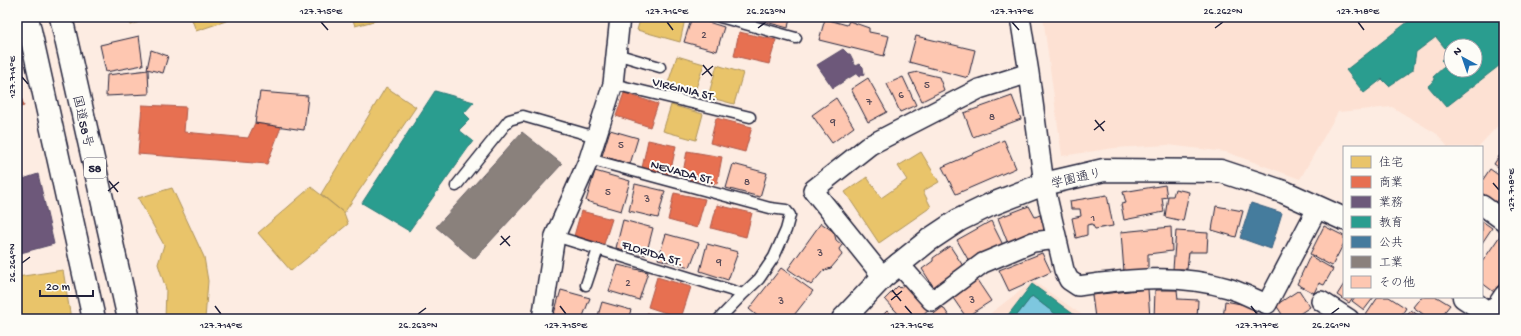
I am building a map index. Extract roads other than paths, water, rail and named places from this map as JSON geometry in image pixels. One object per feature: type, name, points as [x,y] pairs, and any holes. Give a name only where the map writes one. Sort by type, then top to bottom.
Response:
[{"type":"main road","points":[[27,17],[94,319]]},
{"type":"main road","name":"国道58号","points":[[61,17],[129,319]]},
{"type":"main road","name":"学園通り","points":[[843,319],[890,270],[929,240],[959,220],[990,205],[1044,184],[1104,170],[1221,171],[1284,192],[1343,219]]},
{"type":"main road","points":[[1465,298],[1492,318]]},
{"type":"street","points":[[543,319],[555,236],[589,159],[613,84],[620,17]]},
{"type":"street","points":[[1020,17],[1044,184],[1064,270],[1069,280],[1078,286],[1164,278],[1228,288],[1268,304],[1318,207]]},
{"type":"street","points":[[1029,73],[979,88],[870,145],[813,190],[890,270],[932,301],[983,263],[1032,242],[1057,239]]},
{"type":"street","points":[[1483,206],[1504,221]]},
{"type":"street","points":[[1492,318],[1504,295]]},
{"type":"street","points":[[1322,301],[1349,319]]},
{"type":"lane","points":[[720,17],[796,38]]},
{"type":"lane","points":[[616,54],[660,67]]},
{"type":"lane","name":"VIRGINIA ST.","points":[[613,84],[750,117]]},
{"type":"lane","points":[[456,186],[509,120],[523,116],[596,137]]},
{"type":"lane","name":"NEVADA ST.","points":[[589,159],[770,208],[786,210],[790,215],[786,230],[774,257],[759,279],[743,294]]},
{"type":"lane","name":"FLORIDA ST.","points":[[555,236],[743,294]]},
{"type":"lane","points":[[586,285],[598,249]]},
{"type":"lane","points":[[719,319],[743,294]]},
{"type":"water","points":[[1032,296],[1062,319],[1014,319]]}]
